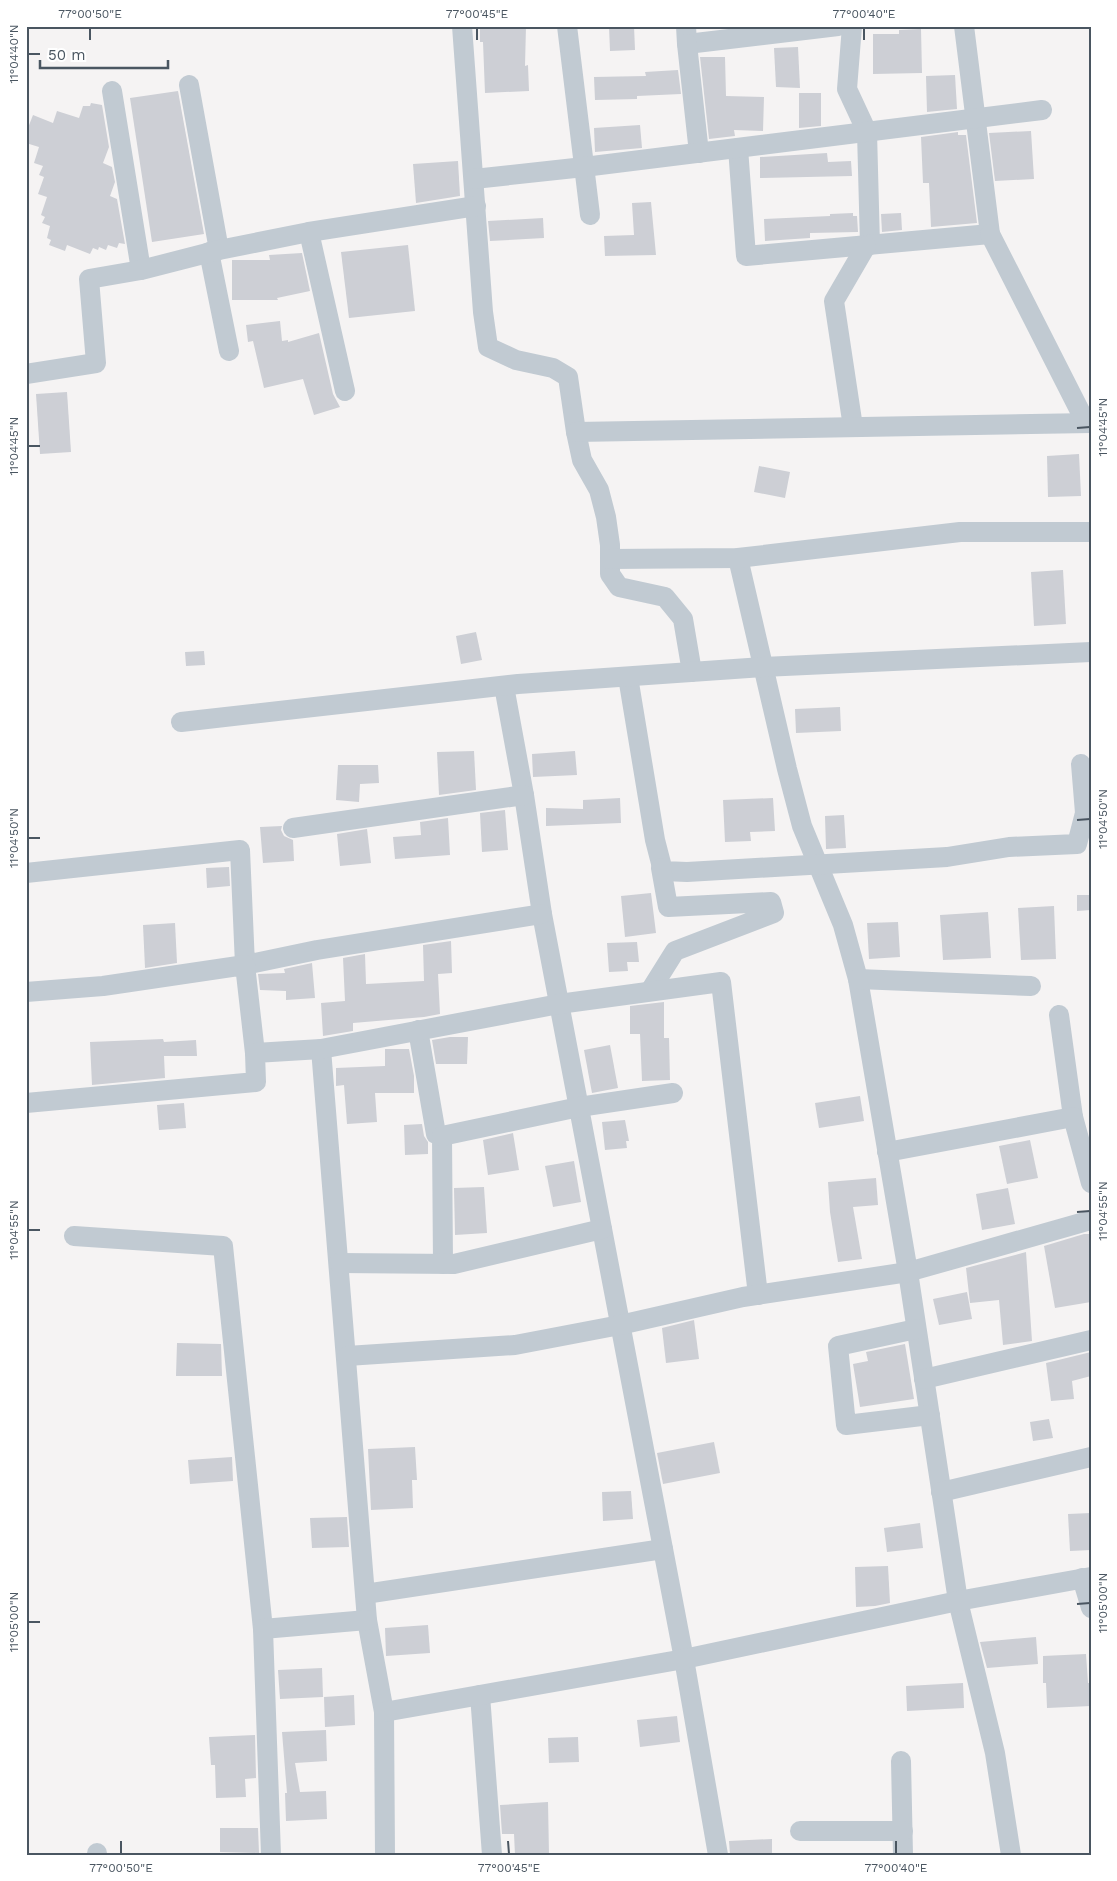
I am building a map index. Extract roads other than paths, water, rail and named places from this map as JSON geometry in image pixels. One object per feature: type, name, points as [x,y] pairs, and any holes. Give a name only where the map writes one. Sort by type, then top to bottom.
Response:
[{"type":"street","points":[[462,26],[483,312],[488,347],[516,360],[553,368],[568,377],[582,460],[599,490],[606,517],[610,574],[619,587],[665,597],[683,619],[692,672]]},
{"type":"street","points":[[567,26],[590,215]]},
{"type":"street","points":[[700,152],[687,35],[838,26]]},
{"type":"street","points":[[852,26],[847,89],[867,132],[868,246],[834,301],[853,427]]},
{"type":"street","points":[[576,432],[1088,423],[990,234],[964,26]]},
{"type":"street","points":[[190,85],[229,351]]},
{"type":"street","points":[[112,91],[141,270]]},
{"type":"street","points":[[474,179],[1042,110]]},
{"type":"street","points":[[738,148],[746,256],[990,234]]},
{"type":"street","points":[[26,374],[96,363],[89,280],[141,270],[214,251],[309,232],[476,206]]},
{"type":"street","points":[[309,232],[345,391]]},
{"type":"street","points":[[610,559],[738,558],[960,532],[1091,532]]},
{"type":"street","points":[[738,558],[802,826],[843,925],[858,979],[908,1272],[958,1601],[995,1753],[1011,1855]]},
{"type":"street","points":[[181,722],[504,686],[763,667],[1091,652]]},
{"type":"street","points":[[628,677],[668,907],[771,902],[774,913],[675,951],[650,991]]},
{"type":"street","points":[[504,686],[524,796],[542,914],[684,1659],[718,1855]]},
{"type":"street","points":[[661,868],[663,871],[687,872],[818,865],[947,857],[1009,847],[1077,844],[1085,813],[1081,764]]},
{"type":"street","points":[[293,828],[524,796]]},
{"type":"street","points":[[26,873],[240,850],[245,965],[256,1053],[256,1082],[26,1103]]},
{"type":"street","points":[[26,992],[104,986],[245,965],[317,950],[542,914]]},
{"type":"street","points":[[858,979],[1031,986]]},
{"type":"street","points":[[256,1053],[322,1048],[559,1004],[721,982],[758,1295]]},
{"type":"street","points":[[1059,1015],[1074,1117],[1091,1183]]},
{"type":"street","points":[[418,1030],[436,1134],[442,1136],[579,1107],[673,1093]]},
{"type":"street","points":[[322,1048],[367,1620],[384,1712],[385,1855]]},
{"type":"street","points":[[887,1152],[1074,1117]]},
{"type":"street","points":[[442,1136],[443,1264]]},
{"type":"street","points":[[347,1356],[515,1346],[620,1325],[743,1297],[908,1272],[1091,1220]]},
{"type":"street","points":[[339,1263],[454,1264],[602,1228]]},
{"type":"street","points":[[74,1236],[223,1246],[263,1629],[271,1855]]},
{"type":"street","points":[[916,1329],[838,1346],[846,1425],[930,1415]]},
{"type":"street","points":[[924,1379],[1091,1340]]},
{"type":"street","points":[[941,1492],[1091,1457]]},
{"type":"street","points":[[365,1594],[663,1549]]},
{"type":"street","points":[[384,1712],[684,1659],[958,1601],[1087,1578],[1091,1608]]},
{"type":"street","points":[[263,1629],[367,1620]]},
{"type":"street","points":[[480,1695],[492,1855]]},
{"type":"street","points":[[901,1761],[903,1855]]},
{"type":"street","points":[[800,1831],[903,1831]]}]
